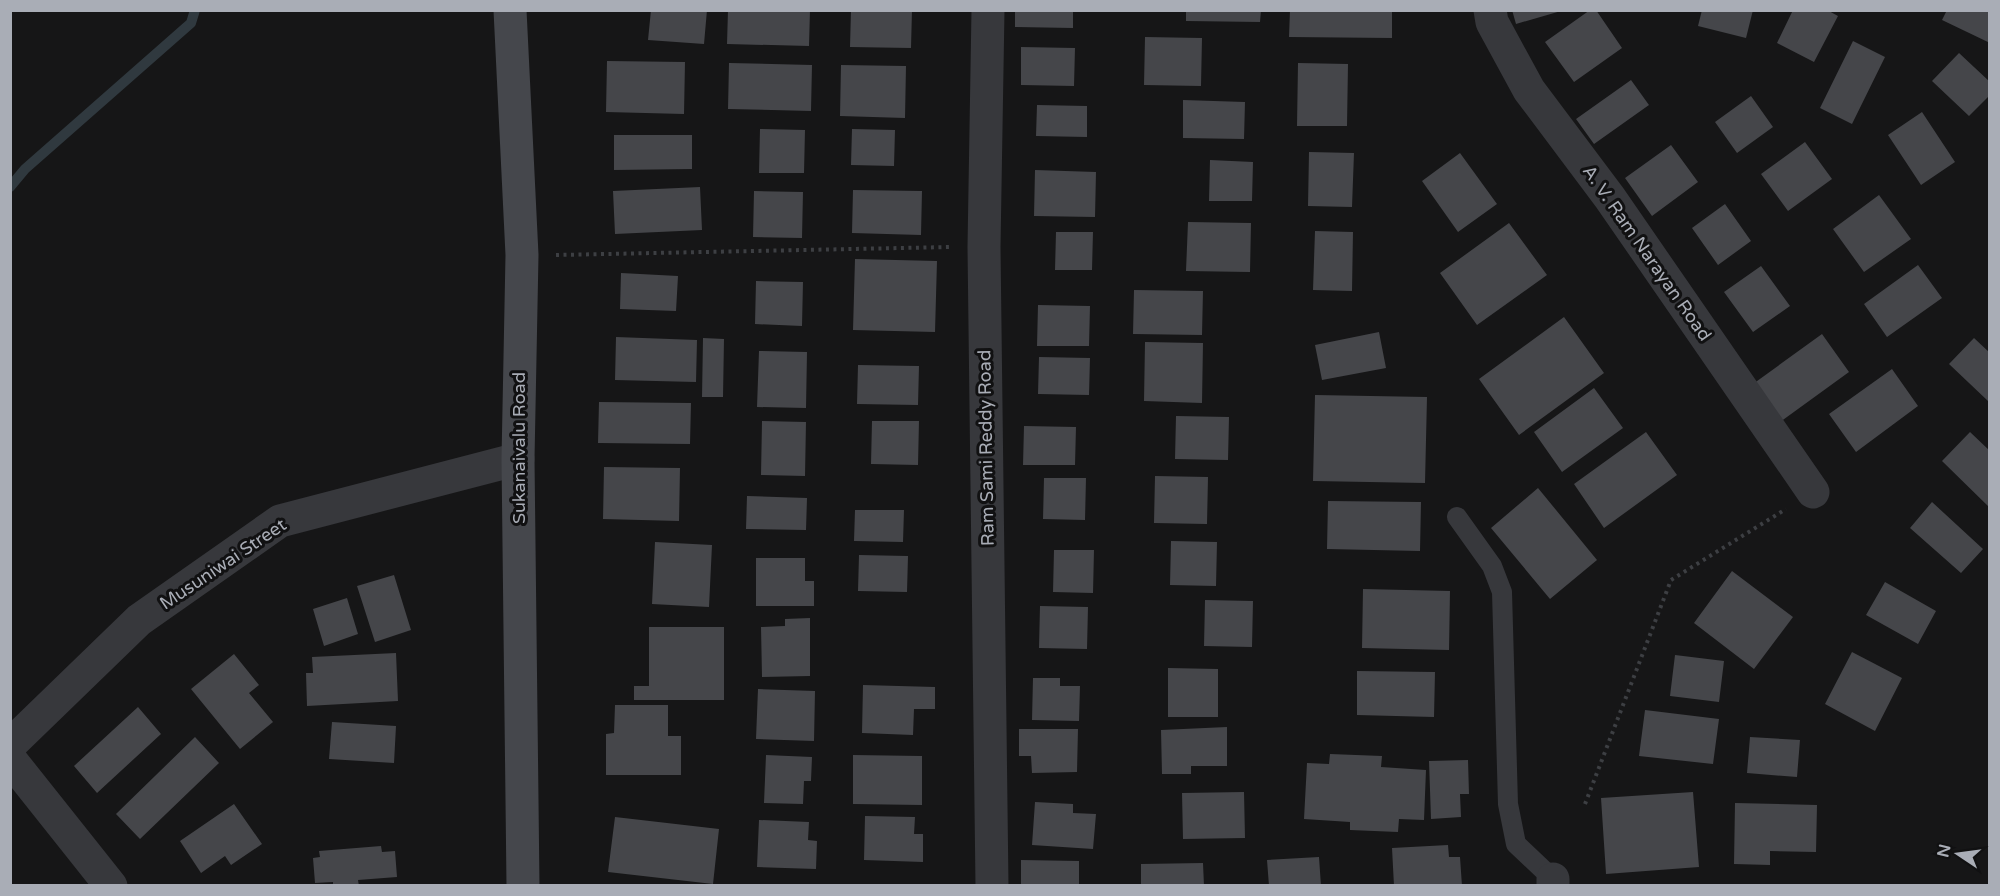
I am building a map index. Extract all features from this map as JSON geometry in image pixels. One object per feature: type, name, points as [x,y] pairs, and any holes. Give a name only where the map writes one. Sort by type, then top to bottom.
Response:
[{"type":"main road","name":"Sukanaivalu Road","points":[[510,10],[522,255],[518,459],[523,885]]},
{"type":"street","name":"Ram Sami Reddy Road","points":[[988,10],[984,247],[992,885]]},
{"type":"street","name":"A. V. Ram Narayan Road","points":[[1490,10],[1492,22],[1529,90],[1610,198],[1813,492]]},
{"type":"street","name":"Musuniwai Street","points":[[10,745],[139,620],[280,521],[518,459]]},
{"type":"street","points":[[10,759],[111,885]]},
{"type":"lane","points":[[1457,517],[1492,566],[1502,592],[1508,804],[1516,844],[1553,882]]},
{"type":"path","points":[[522,255],[984,247]]},
{"type":"path","points":[[1585,804],[1671,580],[1813,492]]},
{"type":"building","points":[[651,10],[707,10],[704,44],[648,40]]},
{"type":"building","points":[[728,10],[810,10],[809,46],[727,44]]},
{"type":"building","points":[[851,10],[912,10],[911,48],[850,47]]},
{"type":"building","points":[[1015,10],[1073,10],[1073,28],[1015,27]]},
{"type":"building","points":[[1186,10],[1261,10],[1260,22],[1186,21]]},
{"type":"building","points":[[1290,10],[1392,10],[1392,38],[1289,37]]},
{"type":"building","points":[[1512,10],[1561,10],[1561,11],[1516,24]]},
{"type":"building","points":[[1590,10],[1596,10],[1622,48],[1574,82],[1545,42]]},
{"type":"building","points":[[1702,10],[1753,10],[1746,38],[1698,26]]},
{"type":"building","points":[[1793,10],[1827,10],[1838,16],[1814,62],[1777,43]]},
{"type":"building","points":[[1947,10],[1990,10],[1990,43],[1942,20]]},
{"type":"building","points":[[1145,37],[1202,38],[1201,86],[1144,85]]},
{"type":"building","points":[[1853,41],[1885,57],[1852,124],[1820,108]]},
{"type":"building","points":[[1021,47],[1075,48],[1074,86],[1021,85]]},
{"type":"building","points":[[1959,53],[1990,82],[1990,95],[1969,116],[1932,81]]},
{"type":"building","points":[[607,61],[685,62],[684,114],[606,112]]},
{"type":"building","points":[[729,63],[812,65],[811,111],[728,109]]},
{"type":"building","points":[[1298,63],[1348,64],[1347,126],[1297,126]]},
{"type":"building","points":[[841,65],[906,66],[905,118],[840,116]]},
{"type":"building","points":[[1631,80],[1649,105],[1594,144],[1576,119]]},
{"type":"building","points":[[1751,96],[1773,127],[1737,153],[1715,122]]},
{"type":"building","points":[[1183,100],[1245,102],[1244,139],[1183,138]]},
{"type":"building","points":[[1037,105],[1087,106],[1087,137],[1036,136]]},
{"type":"building","points":[[1922,112],[1955,162],[1921,185],[1888,135]]},
{"type":"building","points":[[760,129],[805,130],[804,173],[759,173]]},
{"type":"building","points":[[852,129],[895,130],[894,166],[851,165]]},
{"type":"building","points":[[614,135],[692,135],[692,169],[614,170]]},
{"type":"building","points":[[1805,142],[1832,179],[1788,211],[1761,174]]},
{"type":"building","points":[[1671,145],[1698,182],[1652,216],[1625,178]]},
{"type":"building","points":[[1309,152],[1354,153],[1352,207],[1308,206]]},
{"type":"building","points":[[1460,153],[1497,204],[1458,232],[1422,181]]},
{"type":"building","points":[[1210,160],[1253,162],[1252,201],[1209,201]]},
{"type":"building","points":[[1035,170],[1096,172],[1095,217],[1034,216]]},
{"type":"building","points":[[700,187],[702,230],[615,234],[613,191]]},
{"type":"building","points":[[853,190],[922,191],[921,235],[852,233]]},
{"type":"building","points":[[754,191],[803,192],[802,238],[753,237]]},
{"type":"building","points":[[1879,195],[1911,239],[1864,272],[1833,229]]},
{"type":"building","points":[[1725,204],[1751,241],[1718,265],[1692,228]]},
{"type":"building","points":[[1188,222],[1251,223],[1250,272],[1186,271]]},
{"type":"building","points":[[1509,223],[1547,275],[1477,325],[1440,273]]},
{"type":"building","points":[[1315,231],[1353,232],[1352,291],[1313,290]]},
{"type":"building","points":[[1056,232],[1093,232],[1092,270],[1055,270]]},
{"type":"building","points":[[855,259],[937,261],[935,332],[853,330]]},
{"type":"building","points":[[1918,265],[1942,298],[1887,337],[1864,304]]},
{"type":"building","points":[[1761,266],[1790,306],[1753,332],[1724,292]]},
{"type":"building","points":[[621,273],[678,276],[676,311],[620,309]]},
{"type":"building","points":[[756,281],[803,282],[802,326],[755,324]]},
{"type":"building","points":[[1134,290],[1203,291],[1202,335],[1133,334]]},
{"type":"building","points":[[1038,305],[1090,306],[1089,346],[1037,346]]},
{"type":"building","points":[[1564,317],[1604,373],[1519,435],[1479,379]]},
{"type":"building","points":[[1379,332],[1386,368],[1322,380],[1315,345]]},
{"type":"building","points":[[1822,334],[1849,372],[1773,427],[1746,389]]},
{"type":"building","points":[[616,337],[697,340],[696,382],[615,380]]},
{"type":"building","points":[[703,338],[724,339],[723,397],[702,397]]},
{"type":"building","points":[[1974,338],[1990,353],[1988,401],[1949,364]]},
{"type":"building","points":[[1145,342],[1203,343],[1202,403],[1144,401]]},
{"type":"building","points":[[759,351],[807,352],[806,408],[757,407]]},
{"type":"building","points":[[1039,357],[1090,358],[1089,395],[1038,394]]},
{"type":"building","points":[[858,365],[919,366],[918,405],[857,404]]},
{"type":"building","points":[[1892,369],[1918,406],[1856,452],[1829,414]]},
{"type":"building","points":[[1594,388],[1623,428],[1562,472],[1534,432]]},
{"type":"building","points":[[1315,395],[1427,397],[1425,483],[1313,481]]},
{"type":"building","points":[[599,402],[691,403],[690,444],[598,443]]},
{"type":"building","points":[[1176,416],[1229,417],[1228,460],[1175,459]]},
{"type":"building","points":[[762,421],[806,422],[805,476],[761,475]]},
{"type":"building","points":[[872,421],[919,421],[918,465],[871,464]]},
{"type":"building","points":[[1024,426],[1076,427],[1075,465],[1023,465]]},
{"type":"building","points":[[1646,432],[1677,475],[1604,528],[1574,484]]},
{"type":"building","points":[[1970,432],[1990,451],[1990,508],[1942,461]]},
{"type":"building","points":[[604,467],[680,468],[679,521],[603,519]]},
{"type":"building","points":[[1155,476],[1208,477],[1207,524],[1154,523]]},
{"type":"building","points":[[1044,478],[1086,478],[1085,520],[1043,519]]},
{"type":"building","points":[[1538,488],[1597,560],[1550,599],[1491,528]]},
{"type":"building","points":[[747,496],[807,498],[806,530],[746,529]]},
{"type":"building","points":[[1328,501],[1421,502],[1420,551],[1327,549]]},
{"type":"building","points":[[1932,502],[1983,549],[1961,573],[1910,528]]},
{"type":"building","points":[[855,510],[904,510],[903,542],[854,541]]},
{"type":"building","points":[[1171,541],[1217,542],[1216,586],[1170,585]]},
{"type":"building","points":[[655,542],[712,545],[709,607],[652,604]]},
{"type":"building","points":[[1054,550],[1094,550],[1093,593],[1053,592]]},
{"type":"building","points":[[859,555],[908,556],[907,592],[858,591]]},
{"type":"building","points":[[756,558],[805,558],[805,581],[814,581],[814,606],[756,606]]},
{"type":"building","points":[[1732,571],[1793,617],[1754,669],[1694,623]]},
{"type":"building","points":[[394,575],[411,630],[375,642],[357,586]]},
{"type":"building","points":[[1885,582],[1936,611],[1918,644],[1866,615]]},
{"type":"building","points":[[1363,589],[1450,591],[1449,650],[1362,648]]},
{"type":"building","points":[[347,598],[358,634],[324,646],[313,609]]},
{"type":"building","points":[[1205,600],[1253,601],[1252,647],[1204,646]]},
{"type":"building","points":[[1040,606],[1088,607],[1087,649],[1039,648]]},
{"type":"building","points":[[810,618],[810,676],[762,677],[761,627],[785,626],[785,619]]},
{"type":"building","points":[[649,627],[724,627],[724,700],[634,700],[634,686],[649,686]]},
{"type":"building","points":[[1852,652],[1902,678],[1875,731],[1825,704]]},
{"type":"building","points":[[396,653],[398,701],[307,706],[306,673],[313,673],[312,657]]},
{"type":"building","points":[[234,654],[259,685],[249,693],[273,722],[240,749],[191,689]]},
{"type":"building","points":[[1675,655],[1724,661],[1719,702],[1670,696]]},
{"type":"building","points":[[1168,668],[1218,669],[1218,717],[1168,717]]},
{"type":"building","points":[[1357,671],[1435,672],[1434,717],[1357,715]]},
{"type":"building","points":[[1033,678],[1060,678],[1060,686],[1080,686],[1079,721],[1032,720]]},
{"type":"building","points":[[863,685],[935,687],[935,709],[914,709],[913,735],[862,733]]},
{"type":"building","points":[[758,689],[815,691],[814,741],[756,739]]},
{"type":"building","points":[[615,705],[668,705],[668,736],[681,736],[681,775],[606,775],[606,734],[614,733]]},
{"type":"building","points":[[138,707],[161,734],[97,793],[74,766]]},
{"type":"building","points":[[1645,710],[1719,719],[1713,764],[1639,756]]},
{"type":"building","points":[[332,722],[396,726],[394,763],[329,759]]},
{"type":"building","points":[[1227,727],[1227,766],[1191,766],[1191,774],[1162,774],[1161,730]]},
{"type":"building","points":[[1019,729],[1078,729],[1077,772],[1032,773],[1031,756],[1019,756]]},
{"type":"building","points":[[195,737],[219,763],[140,839],[116,814]]},
{"type":"building","points":[[1750,737],[1800,740],[1797,777],[1747,773]]},
{"type":"building","points":[[1330,754],[1382,756],[1381,767],[1426,770],[1424,820],[1399,819],[1398,832],[1350,830],[1350,822],[1304,819],[1307,763],[1329,764]]},
{"type":"building","points":[[766,755],[812,757],[811,781],[804,781],[803,804],[764,803]]},
{"type":"building","points":[[853,755],[922,756],[922,805],[853,804]]},
{"type":"building","points":[[1468,760],[1469,794],[1460,794],[1461,817],[1431,819],[1429,761]]},
{"type":"building","points":[[1244,792],[1245,838],[1183,839],[1182,793]]},
{"type":"building","points":[[1693,792],[1699,867],[1606,874],[1601,798]]},
{"type":"building","points":[[1035,802],[1073,804],[1073,813],[1096,814],[1093,849],[1032,845]]},
{"type":"building","points":[[1735,803],[1817,805],[1816,852],[1770,851],[1770,865],[1734,864]]},
{"type":"building","points":[[234,804],[262,844],[231,865],[225,856],[201,873],[180,841]]},
{"type":"building","points":[[865,816],[915,817],[914,834],[923,834],[923,862],[864,860]]},
{"type":"building","points":[[615,817],[719,829],[713,884],[608,872]]},
{"type":"building","points":[[759,820],[809,822],[808,840],[817,841],[816,869],[757,867]]},
{"type":"building","points":[[1448,845],[1449,857],[1460,857],[1462,886],[1394,886],[1392,848]]},
{"type":"building","points":[[381,846],[382,852],[395,851],[397,877],[358,880],[359,886],[333,886],[333,882],[315,883],[313,858],[320,857],[319,851]]},
{"type":"building","points":[[1319,857],[1321,886],[1269,886],[1267,860]]},
{"type":"building","points":[[1021,860],[1079,861],[1079,886],[1021,886]]},
{"type":"building","points":[[1203,863],[1204,886],[1141,886],[1141,864]]},
{"type":"waterway","points":[[10,187],[25,169],[191,23],[195,10]]}]
